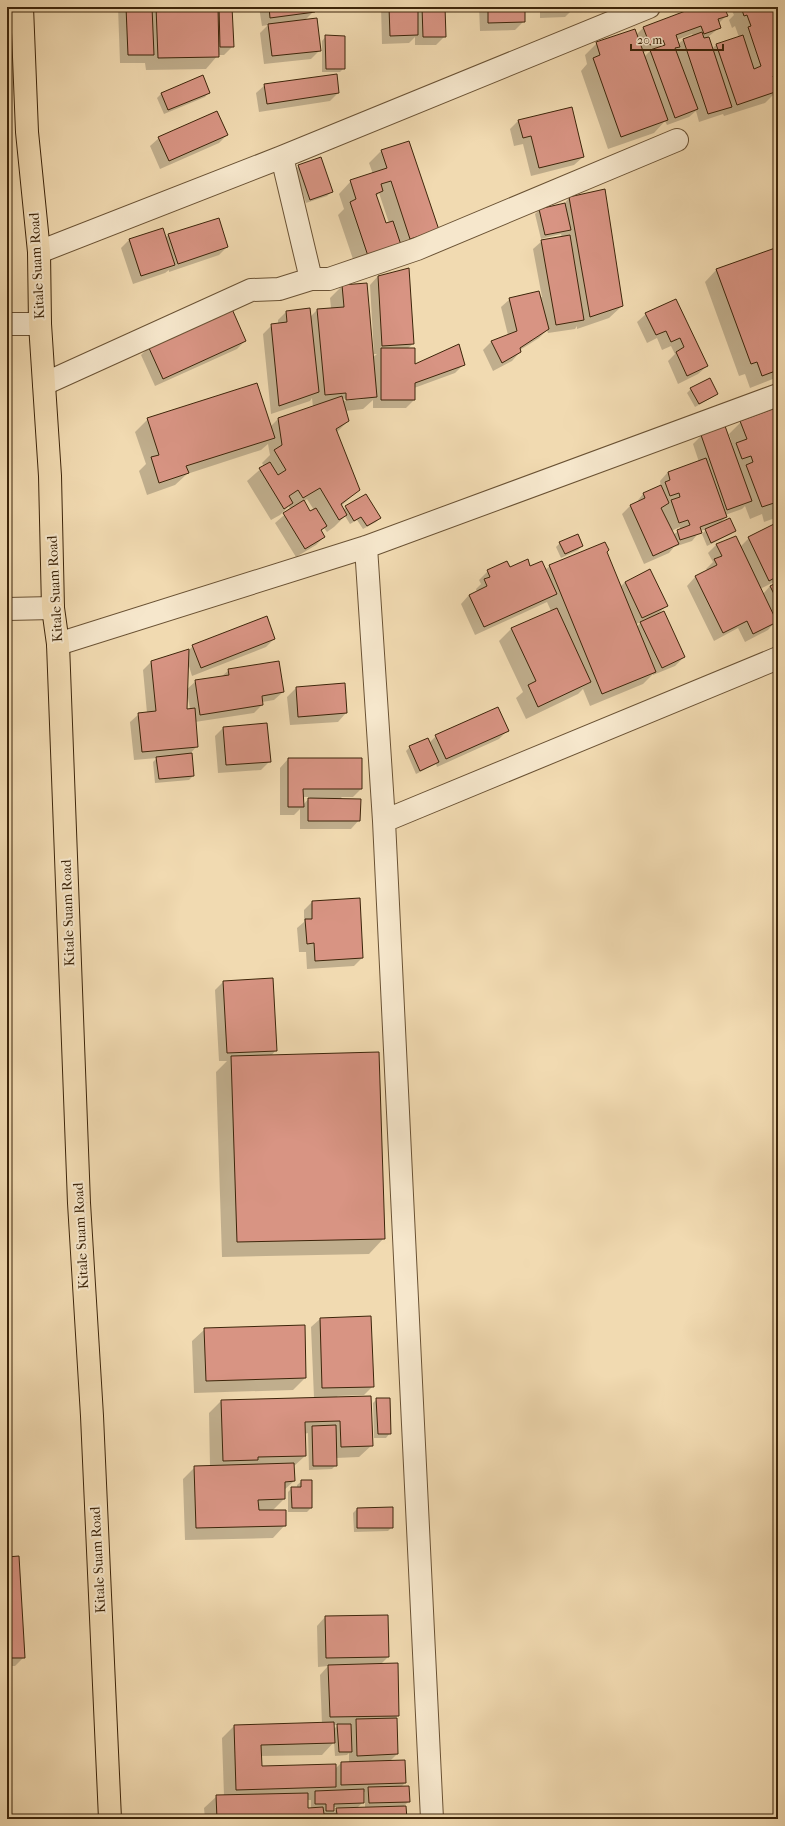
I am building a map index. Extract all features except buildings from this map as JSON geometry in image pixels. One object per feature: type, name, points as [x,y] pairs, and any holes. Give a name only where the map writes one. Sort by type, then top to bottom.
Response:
[{"type":"highway","name":"Kitale Suam Road","points":[[22,7],[27,132],[39,252],[40,324],[50,476],[53,608],[58,644],[79,1187],[92,1416],[110,1819]]},
{"type":"street","points":[[39,252],[282,157],[649,7]]},
{"type":"street","points":[[44,384],[251,290],[279,289],[311,280],[329,279],[418,249],[677,140]]},
{"type":"street","points":[[282,157],[311,280]]},
{"type":"street","points":[[7,324],[40,324]]},
{"type":"street","points":[[58,644],[366,547],[778,395]]},
{"type":"street","points":[[366,547],[384,821],[432,1819]]},
{"type":"street","points":[[7,609],[53,608]]},
{"type":"street","points":[[384,821],[778,658]]}]
